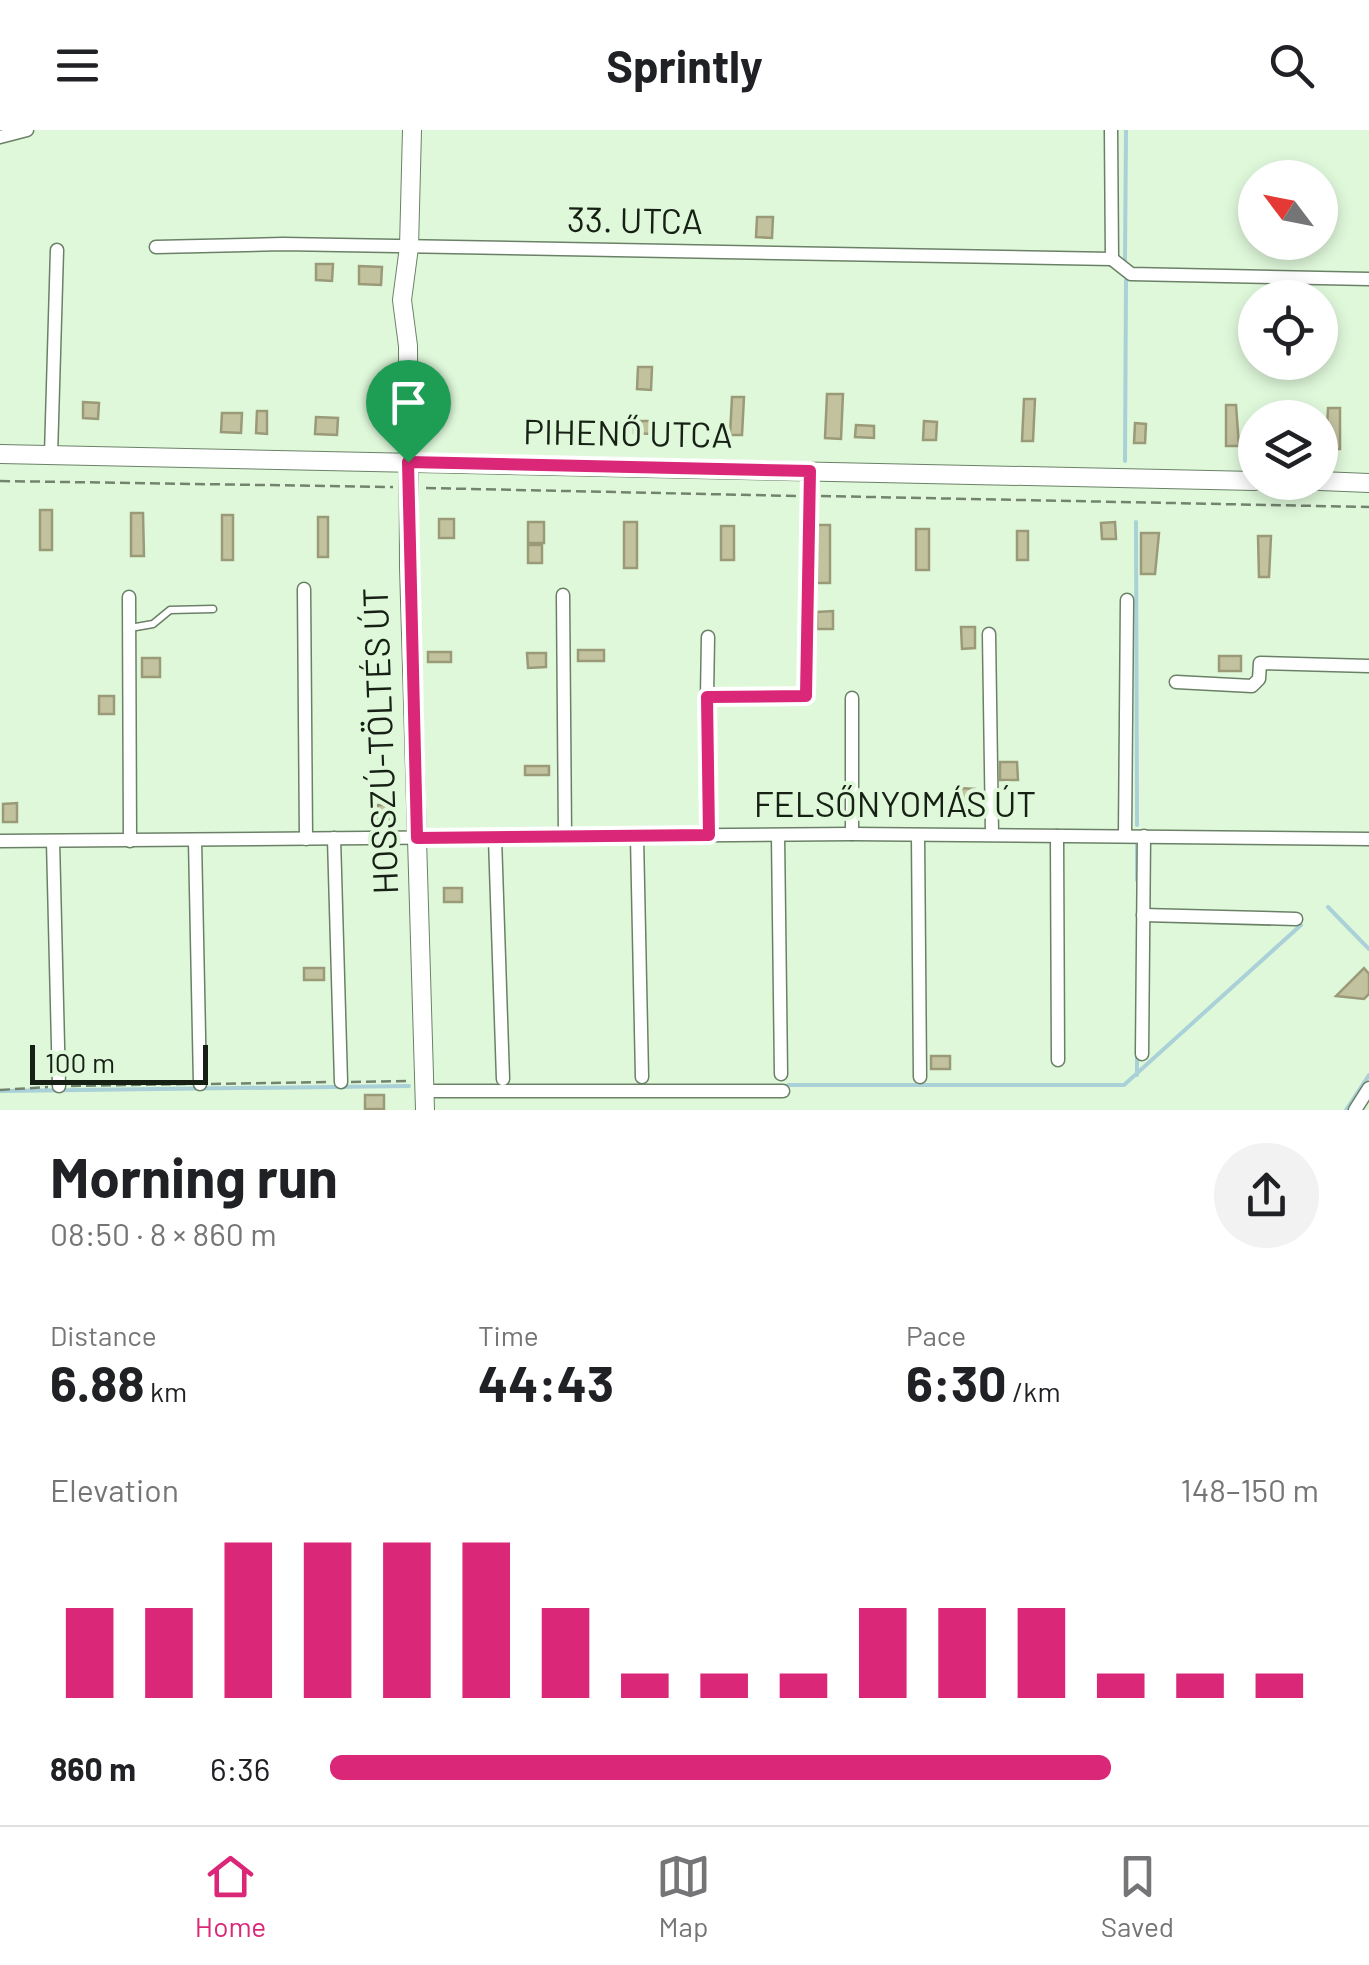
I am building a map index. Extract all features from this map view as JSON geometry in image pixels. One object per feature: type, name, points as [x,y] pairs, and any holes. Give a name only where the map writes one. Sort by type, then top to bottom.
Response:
[{"type":"street","points":[[0,137],[27,130]]},
{"type":"street","name":"HOSSZÚ-TÖLTÉS ÚT","points":[[412,130],[402,300],[408,346],[424,1110]]},
{"type":"street","points":[[1111,130],[1112,259]]},
{"type":"street","name":"33. UTCA","points":[[156,247],[283,244],[1112,259],[1131,274],[1369,280]]},
{"type":"street","points":[[51,455],[57,250]]},
{"type":"street","name":"PIHENŐ UTCA","points":[[0,454],[1238,481]]},
{"type":"street","points":[[707,697],[806,696],[810,471]]},
{"type":"street","points":[[1338,481],[1369,482]]},
{"type":"street","points":[[304,588],[306,839]]},
{"type":"street","points":[[563,594],[565,836]]},
{"type":"street","points":[[129,596],[130,841]]},
{"type":"street","points":[[1125,834],[1127,600]]},
{"type":"street","points":[[989,634],[992,834]]},
{"type":"street","points":[[708,637],[709,835]]},
{"type":"street","points":[[1176,682],[1252,686],[1259,679],[1260,663],[1369,666]]},
{"type":"street","points":[[852,698],[852,834]]},
{"type":"street","name":"FELSŐNYOMÁS ÚT","points":[[0,840],[1125,834],[1369,840]]},
{"type":"street","points":[[778,836],[782,1074]]},
{"type":"street","points":[[918,836],[920,1078]]},
{"type":"street","points":[[1058,836],[1058,1060]]},
{"type":"street","points":[[1142,1054],[1144,836]]},
{"type":"street","points":[[637,837],[642,1077]]},
{"type":"street","points":[[334,838],[341,1082]]},
{"type":"street","points":[[495,838],[503,1078]]},
{"type":"street","points":[[194,840],[200,1084]]},
{"type":"street","points":[[54,841],[60,1086]]},
{"type":"street","points":[[1143,914],[1296,918]]},
{"type":"street","points":[[1355,1110],[1369,1088]]},
{"type":"street","points":[[424,1090],[783,1091]]},
{"type":"lane","points":[[129,628],[153,624],[170,610],[213,609]]},
{"type":"path","points":[[0,480],[1369,507]]},
{"type":"building","points":[[757,217],[773,217],[772,238],[756,237]]},
{"type":"building","points":[[316,264],[333,264],[332,281],[316,280]]},
{"type":"building","points":[[359,266],[382,267],[381,285],[359,284]]},
{"type":"building","points":[[638,367],[652,367],[651,390],[637,389]]},
{"type":"building","points":[[375,380],[388,380],[388,399],[374,398]]},
{"type":"building","points":[[827,394],[843,394],[841,439],[825,438]]},
{"type":"building","points":[[732,397],[744,397],[742,435],[730,435]]},
{"type":"building","points":[[1024,399],[1035,399],[1033,441],[1022,441]]},
{"type":"building","points":[[83,402],[99,403],[98,419],[83,418]]},
{"type":"building","points":[[1226,405],[1236,405],[1238,446],[1226,446]]},
{"type":"building","points":[[1338,408],[1340,408],[1338,449]]},
{"type":"building","points":[[257,411],[267,411],[267,434],[256,433]]},
{"type":"building","points":[[222,413],[242,413],[241,433],[221,432]]},
{"type":"building","points":[[316,417],[338,418],[337,435],[315,434]]},
{"type":"building","points":[[634,421],[652,421],[651,434],[634,433]]},
{"type":"building","points":[[924,421],[937,422],[936,440],[923,440]]},
{"type":"building","points":[[1135,423],[1146,424],[1145,443],[1134,443]]},
{"type":"building","points":[[856,425],[874,426],[874,438],[855,437]]},
{"type":"building","points":[[40,510],[52,510],[52,550],[40,550]]},
{"type":"building","points":[[131,513],[143,513],[144,556],[131,556]]},
{"type":"building","points":[[222,515],[233,515],[233,560],[222,560]]},
{"type":"building","points":[[318,517],[328,517],[328,557],[318,557]]},
{"type":"building","points":[[439,519],[454,519],[454,538],[439,538]]},
{"type":"building","points":[[528,522],[544,522],[544,543],[528,543]]},
{"type":"building","points":[[624,522],[637,522],[637,568],[624,568]]},
{"type":"building","points":[[1115,522],[1116,539],[1102,539],[1101,523]]},
{"type":"building","points":[[816,525],[830,525],[830,583],[816,583]]},
{"type":"building","points":[[721,526],[734,526],[734,560],[721,560]]},
{"type":"building","points":[[916,529],[929,529],[929,570],[916,570]]},
{"type":"building","points":[[1017,531],[1028,531],[1028,560],[1017,560]]},
{"type":"building","points":[[1141,533],[1159,533],[1155,574],[1141,574]]},
{"type":"building","points":[[1258,536],[1271,536],[1269,577],[1259,577]]},
{"type":"building","points":[[528,545],[542,545],[542,563],[528,563]]},
{"type":"building","points":[[833,611],[833,629],[817,629],[817,612]]},
{"type":"building","points":[[961,627],[975,627],[975,648],[962,649]]},
{"type":"building","points":[[578,650],[604,650],[604,661],[578,661]]},
{"type":"building","points":[[428,652],[451,652],[451,662],[428,662]]},
{"type":"building","points":[[527,653],[546,653],[546,667],[528,668]]},
{"type":"building","points":[[1219,656],[1241,656],[1241,671],[1219,671]]},
{"type":"building","points":[[142,658],[160,658],[160,677],[142,677]]},
{"type":"building","points":[[99,696],[114,696],[114,714],[99,714]]},
{"type":"building","points":[[1000,762],[1017,762],[1018,780],[1000,780]]},
{"type":"building","points":[[525,766],[549,766],[549,775],[525,775]]},
{"type":"building","points":[[959,788],[975,789],[974,804],[958,803]]},
{"type":"building","points":[[17,803],[17,822],[3,822],[3,804]]},
{"type":"building","points":[[378,805],[395,805],[395,819],[378,819]]},
{"type":"building","points":[[444,888],[462,888],[462,902],[444,902]]},
{"type":"building","points":[[304,968],[324,968],[324,980],[304,980]]},
{"type":"building","points":[[1364,968],[1369,974],[1369,994],[1364,999],[1336,996]]},
{"type":"building","points":[[931,1056],[950,1056],[950,1069],[931,1069]]},
{"type":"building","points":[[365,1095],[384,1095],[384,1109],[365,1109]]},
{"type":"waterway","points":[[1125,262],[1126,130]]},
{"type":"waterway","points":[[1125,461],[1126,280]]},
{"type":"waterway","points":[[1136,522],[1137,825]]},
{"type":"waterway","points":[[1137,845],[1137,880]]},
{"type":"waterway","points":[[1328,907],[1369,949]]},
{"type":"waterway","points":[[788,1085],[1124,1085],[1301,925]]},
{"type":"waterway","points":[[1137,1055],[1137,1075]]},
{"type":"waterway","points":[[1346,1110],[1369,1075]]},
{"type":"waterway","points":[[0,1091],[409,1086]]},
{"type":"route","points":[[408,462],[810,471],[806,696],[707,697],[709,835],[417,838],[408,462]]}]
